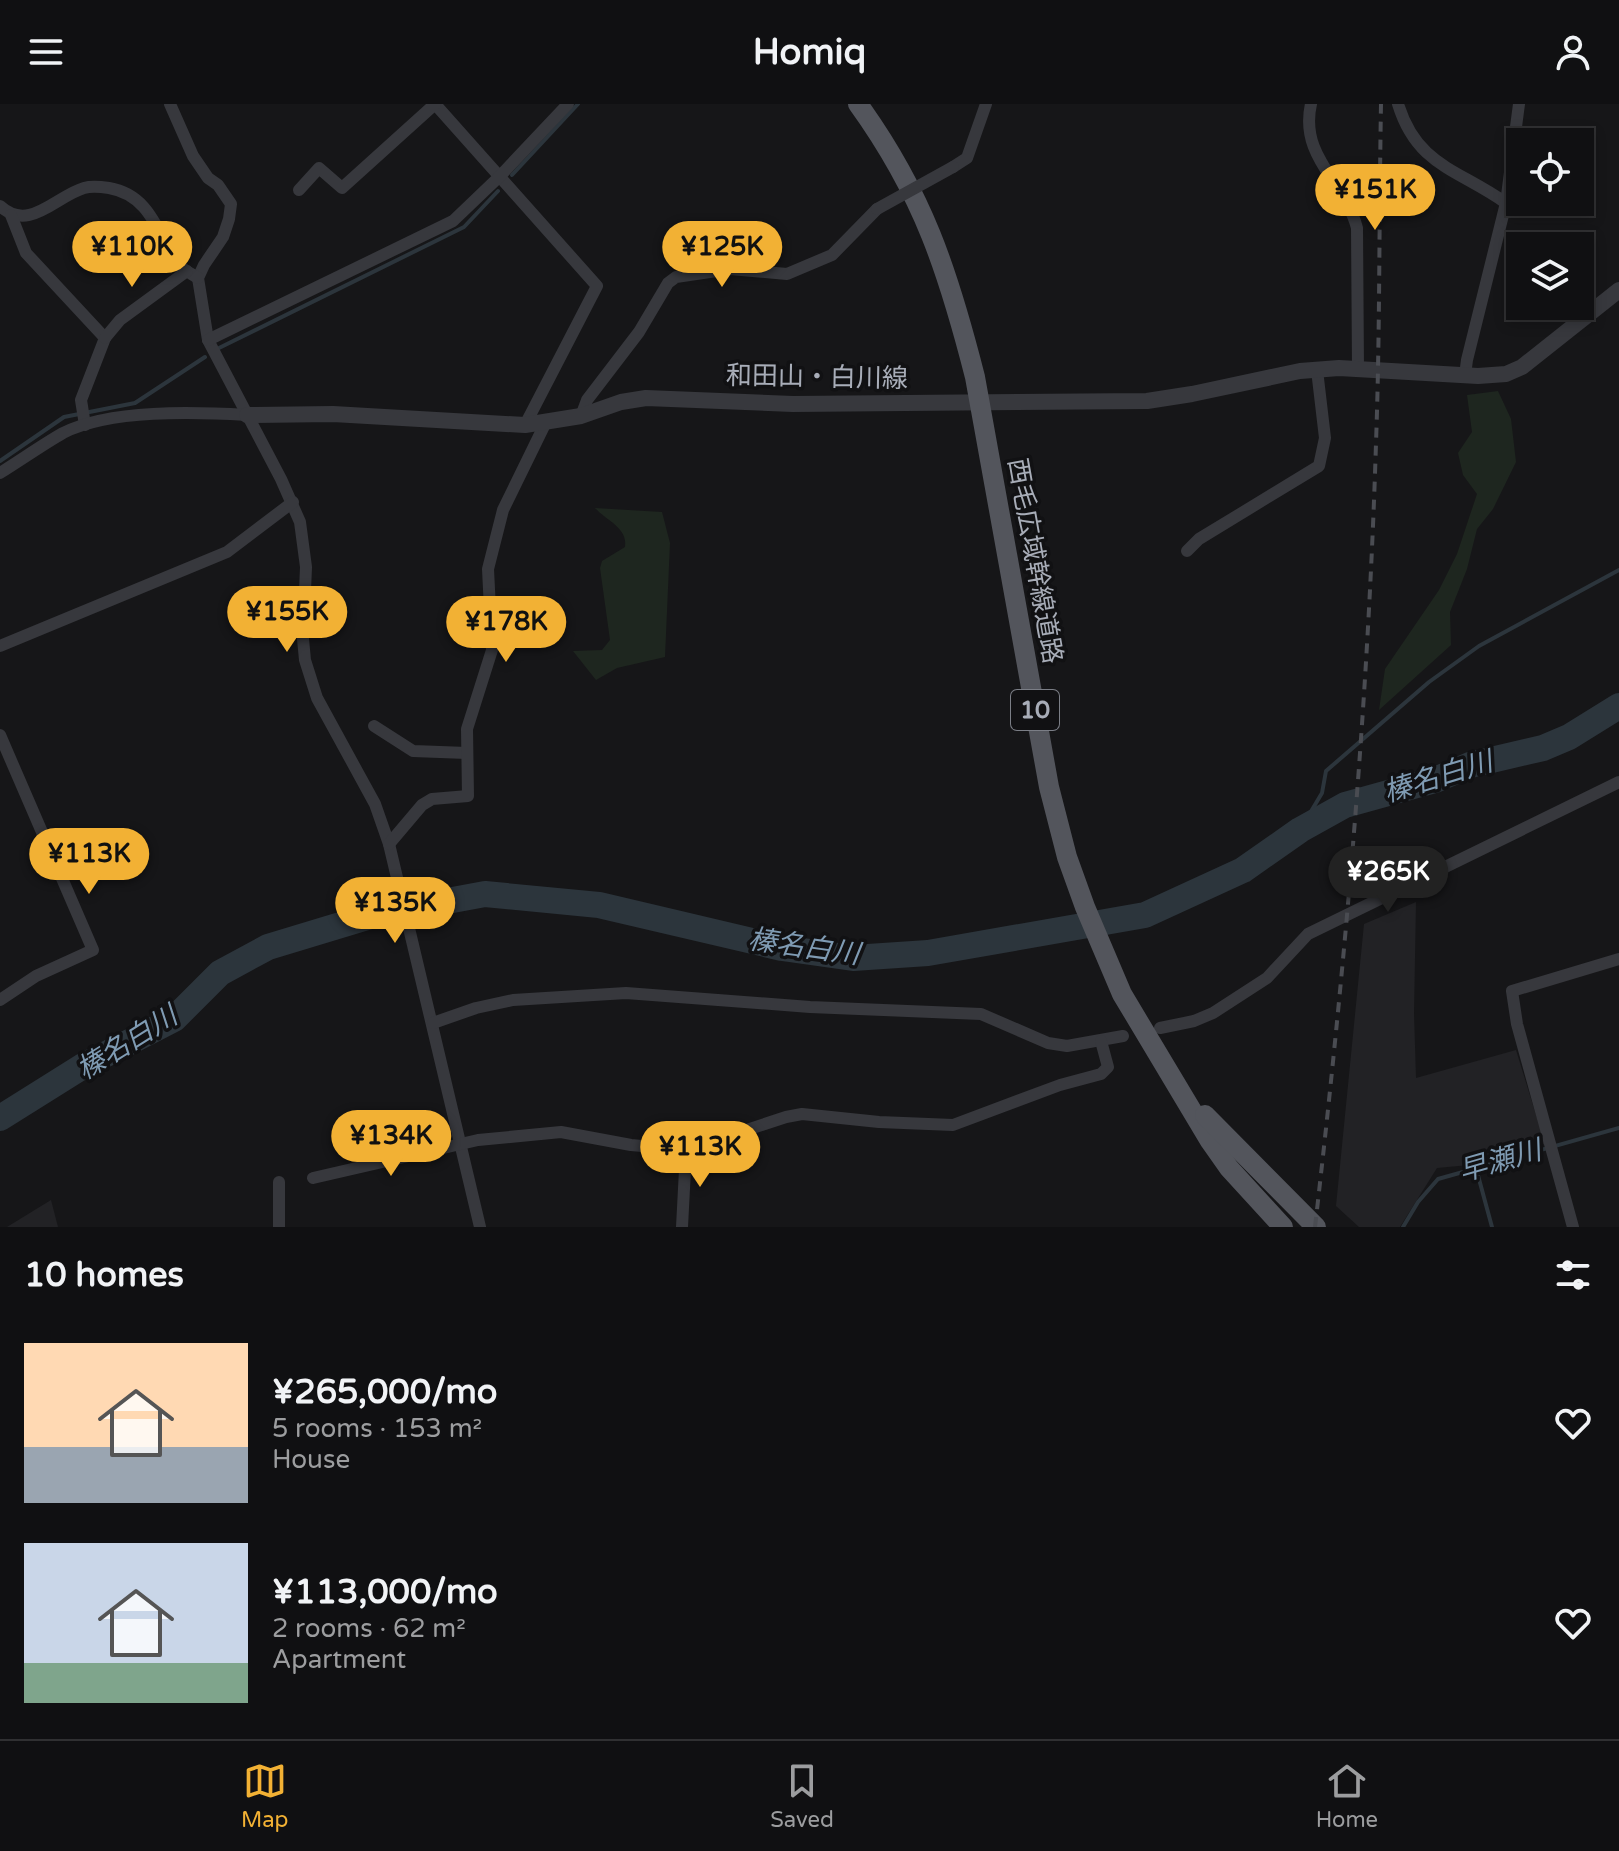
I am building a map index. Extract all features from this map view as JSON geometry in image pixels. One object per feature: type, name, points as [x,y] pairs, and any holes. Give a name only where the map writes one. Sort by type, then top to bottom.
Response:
[{"type":"main road","name":"西毛広域幹線道路","points":[[858,104],[897,162],[925,218],[965,333],[1057,822],[1085,907],[1122,994],[1170,1076],[1229,1168],[1283,1227]]},
{"type":"main road","name":"西毛広域幹線道路","points":[[1170,1076],[1210,1121],[1316,1227]]},
{"type":"street","points":[[84,423],[82,403],[105,338],[120,320],[204,265],[223,237],[229,219],[231,204],[193,156],[170,104]]},
{"type":"street","points":[[299,190],[319,168],[342,188],[435,104],[597,286],[525,425]]},
{"type":"street","points":[[208,340],[453,221],[568,104]]},
{"type":"street","points":[[581,416],[587,400],[639,332],[668,283],[676,277],[730,269],[787,274],[832,255],[877,209],[967,158],[986,104]]},
{"type":"street","points":[[1311,104],[1312,147],[1352,209],[1357,228],[1358,369]]},
{"type":"street","points":[[1398,104],[1410,135],[1422,150],[1506,203],[1465,375]]},
{"type":"street","points":[[1516,128],[1519,104]]},
{"type":"street","points":[[0,206],[11,215],[21,217],[35,214],[85,187],[112,188],[139,201],[156,221],[180,266],[193,275],[208,340],[293,502],[300,522],[304,549],[303,639],[310,680],[375,804],[389,844],[480,1227]]},
{"type":"street","points":[[11,215],[26,253],[105,338]]},
{"type":"street","name":"和田山・白川線","points":[[0,473],[84,423],[182,412],[333,414],[525,425],[581,416],[621,402],[646,398],[793,404],[1147,401],[1300,371],[1358,369],[1506,374],[1522,367],[1619,290]]},
{"type":"street","points":[[1187,551],[1199,539],[1319,466],[1325,438],[1317,370]]},
{"type":"street","points":[[389,844],[422,805],[432,799],[468,796],[467,729],[492,650],[488,569],[503,510],[546,422]]},
{"type":"street","points":[[0,646],[227,552],[293,502]]},
{"type":"street","points":[[374,726],[413,751],[467,753]]},
{"type":"street","points":[[0,735],[93,950],[36,976],[0,1000]]},
{"type":"street","points":[[1160,1028],[1194,1021],[1234,999],[1267,978],[1308,934],[1619,782]]},
{"type":"street","points":[[1573,1227],[1517,1024],[1512,991],[1619,959]]},
{"type":"street","points":[[433,1023],[476,1008],[513,1000],[626,993],[810,1007],[981,1014],[1048,1043],[1067,1046],[1123,1036]]},
{"type":"street","points":[[313,1178],[461,1143],[561,1132],[631,1145],[686,1150],[802,1114],[953,1125],[1060,1085],[1101,1074],[1108,1067],[1101,1041]]},
{"type":"street","points":[[682,1227],[686,1150]]},
{"type":"street","points":[[279,1182],[279,1227]]},
{"type":"shaded area","points":[[1498,391],[1511,419],[1516,462],[1493,509],[1477,529],[1467,569],[1450,612],[1451,645],[1379,710],[1385,669],[1439,590],[1457,554],[1477,494],[1463,475],[1458,453],[1472,432],[1467,395]]},
{"type":"shaded area","points":[[595,508],[662,512],[670,543],[665,657],[617,668],[596,680],[573,651],[602,650],[610,640],[600,568],[602,561],[625,547],[625,540],[620,530]]},
{"type":"shaded area","points":[[1416,902],[1416,1078],[1516,1050],[1545,1144],[1469,1165],[1437,1168],[1400,1227],[1359,1227],[1336,1206],[1364,924]]},
{"type":"shaded area","points":[[51,1200],[58,1227],[7,1227]]},
{"type":"waterway","points":[[512,175],[578,104]]},
{"type":"waterway","points":[[219,348],[464,227],[498,191]]},
{"type":"waterway","points":[[0,461],[64,417],[135,403],[205,357]]},
{"type":"waterway","points":[[1300,830],[1322,793],[1326,771],[1429,682],[1479,646],[1619,570]]},
{"type":"waterway","name":"榛名白川","points":[[0,1118],[83,1066],[174,1019],[220,973],[268,947],[377,914],[485,894],[599,905],[782,948],[853,958],[928,953],[1145,915],[1243,870],[1300,830],[1345,805],[1435,780],[1470,765],[1543,748],[1569,737],[1619,706]]},
{"type":"waterway","name":"早瀬川","points":[[1403,1227],[1418,1202],[1438,1179],[1619,1128]]},
{"type":"waterway","points":[[1476,1168],[1492,1227]]},
{"type":"railway","points":[[1315,1227],[1345,933],[1367,639],[1377,401],[1381,104]]}]
